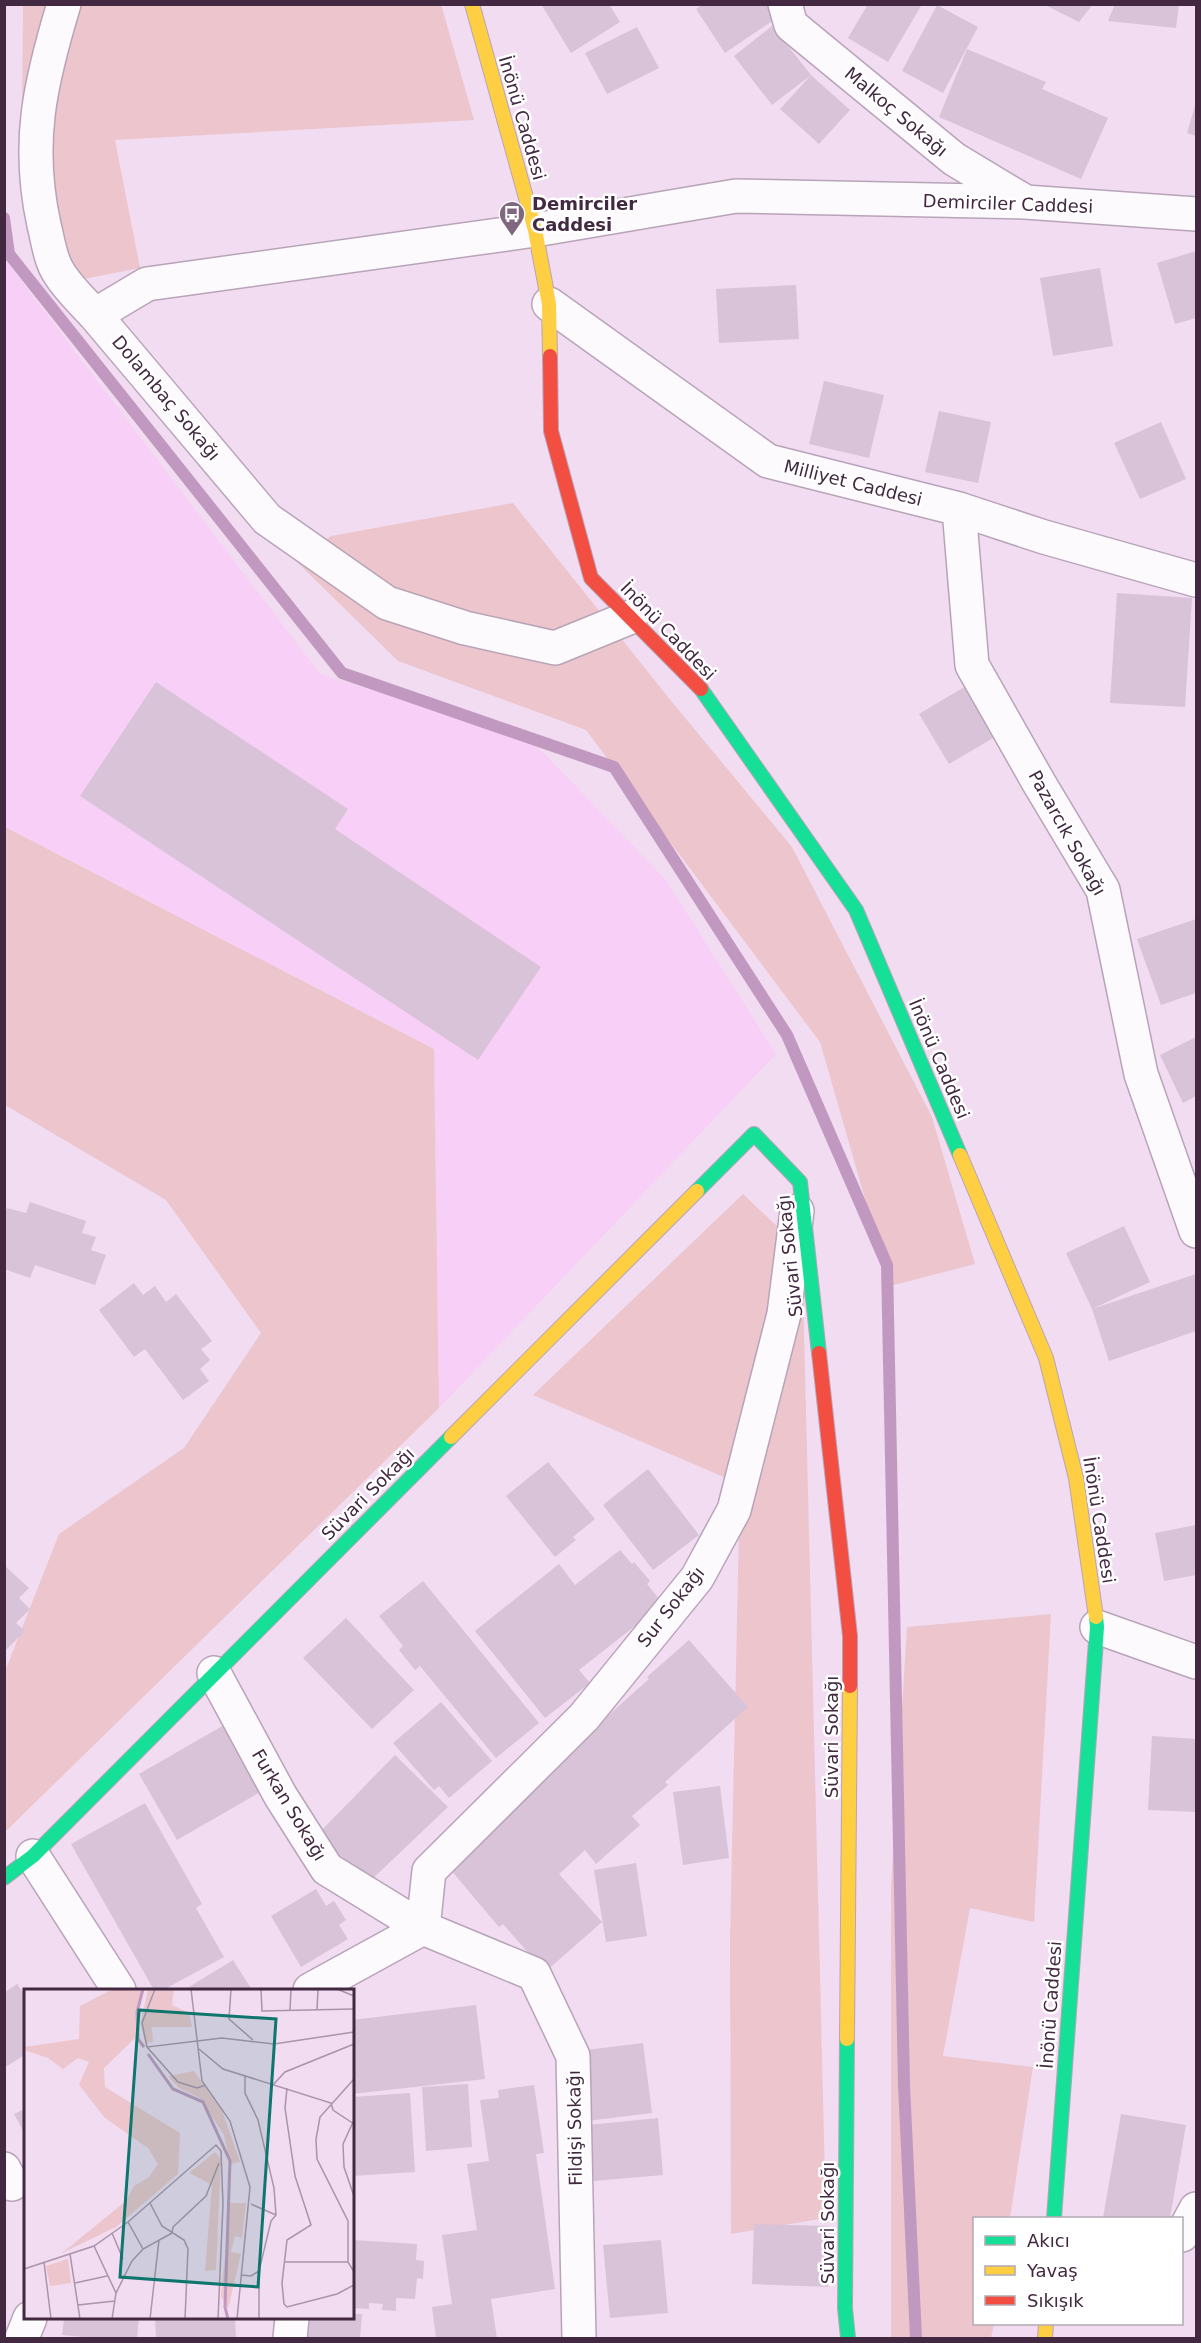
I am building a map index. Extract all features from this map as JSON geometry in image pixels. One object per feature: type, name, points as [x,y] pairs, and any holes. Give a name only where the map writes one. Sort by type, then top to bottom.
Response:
[{"type":"street","name":"Dolambaç Sokağı","points":[[64,4],[46,66],[37,115],[36,165],[40,205],[58,273],[267,519],[387,603],[465,628],[555,648],[631,617]]},
{"type":"street","name":"İnönü Caddesi","points":[[472,4],[535,230],[549,304],[552,431],[591,578],[697,684],[856,910],[1046,1358],[1076,1478],[1097,1627],[1054,2217]]},
{"type":"street","name":"Malkoç Sokağı","points":[[785,4],[791,25],[945,152],[1026,202]]},
{"type":"street","name":"Demirciler Caddesi","points":[[535,230],[736,196],[1026,202],[1197,214]]},
{"type":"street","points":[[95,315],[147,284],[535,230]]},
{"type":"street","name":"Milliyet Caddesi","points":[[549,304],[768,461],[959,509],[1044,537],[1197,580]]},
{"type":"street","name":"Pazarcık Sokağı","points":[[959,509],[972,665],[1103,890],[1141,1074],[1197,1231]]},
{"type":"street","name":"Süvari Sokağı","points":[[4,1878],[33,1856],[754,1134],[800,1182],[850,1636],[845,2308],[848,2338]]},
{"type":"street","name":"Sur Sokağı","points":[[423,1928],[429,1871],[584,1717],[697,1578],[734,1510],[784,1314],[800,1182]]},
{"type":"street","points":[[1097,1627],[1197,1662]]},
{"type":"street","name":"Furkan Sokağı","points":[[214,1673],[280,1795],[327,1869],[423,1928]]},
{"type":"street","points":[[33,1856],[118,1989]]},
{"type":"street","points":[[312,1989],[423,1928]]},
{"type":"street","name":"Fildişi Sokağı","points":[[423,1928],[534,1974],[573,2056],[579,2338]]},
{"type":"street","points":[[1183,2233],[1197,2209]]},
{"type":"street","points":[[22,2338],[30,2319]]},
{"type":"street","points":[[290,2338],[292,2319]]},
{"type":"shaded area","points":[[441,4],[474,120],[115,140],[140,268],[68,282],[22,114],[23,5]]},
{"type":"shaded area","points":[[4,258],[320,674],[531,740],[665,879],[776,1054],[439,1408],[434,1049],[5,827]]},
{"type":"shaded area","points":[[513,503],[672,702],[792,847],[932,1117],[975,1264],[890,1286],[820,1042],[586,730],[398,661],[296,561],[331,536]]},
{"type":"shaded area","points":[[5,827],[434,1049],[439,1408],[5,1832],[4,1674],[59,1534],[184,1448],[261,1333],[166,1200],[5,1105]]},
{"type":"shaded area","points":[[743,1194],[802,1250],[826,2218],[731,2234],[730,1941],[740,1484],[533,1395]]},
{"type":"shaded area","points":[[1051,1614],[1034,1922],[970,1908],[943,2056],[1033,2067],[1010,2217],[973,2217],[973,2325],[994,2325],[991,2338],[891,2338],[891,1886],[907,1627]]},
{"type":"building","points":[[541,4],[609,4],[620,22],[571,53]]},
{"type":"building","points":[[703,4],[783,4],[787,11],[725,53],[696,9]]},
{"type":"building","points":[[868,4],[921,6],[888,62],[848,38]]},
{"type":"building","points":[[1043,4],[1093,4],[1079,22]]},
{"type":"building","points":[[1115,4],[1179,4],[1176,28],[1108,21]]},
{"type":"building","points":[[937,5],[978,27],[943,93],[902,71]]},
{"type":"building","points":[[772,26],[811,75],[772,105],[734,56]]},
{"type":"building","points":[[637,27],[659,68],[607,94],[585,53]]},
{"type":"building","points":[[967,49],[1046,82],[1042,89],[1108,118],[1081,179],[939,117]]},
{"type":"building","points":[[811,75],[850,110],[819,144],[780,109]]},
{"type":"building","points":[[1196,102],[1196,136],[1187,133]]},
{"type":"building","points":[[1196,251],[1196,318],[1175,324],[1157,263]]},
{"type":"building","points":[[1100,268],[1113,346],[1053,356],[1040,278]]},
{"type":"building","points":[[796,285],[799,339],[719,343],[716,289]]},
{"type":"building","points":[[824,381],[884,395],[869,458],[809,444]]},
{"type":"building","points":[[939,411],[991,422],[978,483],[925,472]]},
{"type":"building","points":[[1161,422],[1186,479],[1140,499],[1114,443]]},
{"type":"building","points":[[1117,593],[1192,598],[1185,707],[1110,703]]},
{"type":"building","points":[[156,682],[348,809],[335,829],[541,967],[478,1060],[80,796]]},
{"type":"building","points":[[966,686],[995,737],[949,764],[919,714]]},
{"type":"building","points":[[1196,919],[1196,993],[1161,1005],[1137,939]]},
{"type":"building","points":[[1196,1037],[1196,1096],[1183,1103],[1160,1055]]},
{"type":"building","points":[[30,1202],[86,1221],[82,1233],[96,1237],[91,1250],[106,1255],[95,1285],[35,1265],[30,1278],[4,1269],[4,1215],[7,1208],[26,1213]]},
{"type":"building","points":[[1124,1226],[1150,1282],[1092,1309],[1066,1253]]},
{"type":"building","points":[[1196,1274],[1196,1331],[1109,1361],[1092,1309]]},
{"type":"building","points":[[134,1283],[143,1295],[155,1286],[166,1302],[176,1294],[212,1341],[201,1349],[210,1360],[200,1369],[209,1381],[183,1400],[145,1349],[134,1357],[99,1310]]},
{"type":"building","points":[[548,1462],[595,1519],[573,1537],[576,1540],[555,1557],[506,1496]]},
{"type":"building","points":[[648,1469],[699,1535],[653,1570],[603,1505]]},
{"type":"building","points":[[1196,1525],[1196,1575],[1164,1581],[1155,1533]]},
{"type":"building","points":[[620,1550],[650,1581],[647,1584],[663,1604],[579,1670],[590,1683],[545,1718],[475,1631],[559,1564],[575,1585]]},
{"type":"building","points":[[4,1565],[29,1588],[19,1598],[30,1609],[16,1623],[25,1631],[4,1652]]},
{"type":"building","points":[[423,1581],[539,1723],[496,1758],[420,1666],[415,1670],[399,1650],[403,1646],[379,1616]]},
{"type":"building","points":[[346,1618],[414,1690],[372,1729],[303,1658]]},
{"type":"building","points":[[689,1640],[748,1707],[665,1782],[668,1785],[632,1816],[640,1825],[596,1864],[585,1850],[559,1874],[602,1922],[545,1972],[503,1924],[499,1927],[444,1862],[649,1679],[647,1677]]},
{"type":"building","points":[[441,1702],[492,1761],[449,1798],[439,1786],[434,1790],[393,1743]]},
{"type":"building","points":[[224,1725],[262,1791],[177,1840],[139,1774]]},
{"type":"building","points":[[1152,1736],[1196,1739],[1196,1812],[1148,1810]]},
{"type":"building","points":[[395,1755],[448,1807],[368,1883],[318,1834]]},
{"type":"building","points":[[720,1786],[729,1858],[683,1865],[673,1792]]},
{"type":"building","points":[[145,1803],[202,1904],[196,1908],[224,1957],[165,1989],[153,1989],[71,1844]]},
{"type":"building","points":[[636,1863],[647,1936],[606,1942],[594,1870]]},
{"type":"building","points":[[316,1889],[326,1906],[334,1901],[346,1920],[339,1925],[348,1939],[301,1967],[271,1916]]},
{"type":"building","points":[[233,1960],[251,1989],[186,1989]]},
{"type":"building","points":[[17,1984],[24,1994],[24,2055],[4,2068],[4,1993]]},
{"type":"building","points":[[476,2005],[485,2079],[354,2094],[354,2020]]},
{"type":"building","points":[[643,2043],[652,2113],[587,2121],[578,2051]]},
{"type":"building","points":[[468,2084],[472,2147],[426,2151],[422,2087]]},
{"type":"building","points":[[534,2085],[544,2153],[536,2154],[555,2289],[491,2299],[497,2338],[436,2338],[432,2307],[452,2304],[442,2235],[477,2230],[467,2164],[489,2161],[480,2100],[499,2098],[498,2090]]},
{"type":"building","points":[[410,2093],[415,2172],[354,2176],[354,2097]]},
{"type":"building","points":[[24,2109],[24,2132],[14,2114]]},
{"type":"building","points":[[1121,2114],[1186,2125],[1170,2217],[1103,2217]]},
{"type":"building","points":[[658,2118],[663,2175],[594,2181],[588,2125]]},
{"type":"building","points":[[754,2224],[830,2226],[828,2287],[752,2284]]},
{"type":"building","points":[[354,2240],[417,2244],[416,2260],[424,2261],[423,2279],[417,2278],[415,2299],[396,2298],[396,2311],[382,2310],[383,2304],[369,2303],[369,2309],[354,2308]]},
{"type":"building","points":[[661,2240],[668,2313],[610,2318],[603,2245]]},
{"type":"building","points":[[354,2314],[362,2314],[360,2338],[304,2338],[305,2319],[354,2319]]},
{"type":"building","points":[[64,2319],[139,2319],[137,2338],[62,2335]]},
{"type":"building","points":[[155,2319],[235,2319],[236,2338],[156,2338]]},
{"type":"waterway","points":[[4,218],[9,254],[342,673],[614,767],[787,1035],[887,1265],[904,2085],[916,2338]]},
{"type":"traffic: fast","points":[[701,689],[856,910],[960,1155]]},
{"type":"traffic: fast","points":[[697,1191],[754,1134],[800,1182],[819,1353]]},
{"type":"traffic: fast","points":[[4,1878],[33,1856],[451,1437]]},
{"type":"traffic: fast","points":[[1054,2217],[1096,1617]]},
{"type":"traffic: fast","points":[[847,2039],[845,2308],[848,2338]]},
{"type":"traffic: slow","points":[[472,4],[535,230],[549,304],[550,356]]},
{"type":"traffic: slow","points":[[960,1155],[1046,1358],[1076,1478],[1096,1617]]},
{"type":"traffic: slow","points":[[451,1437],[697,1191]]},
{"type":"traffic: slow","points":[[847,2039],[850,1686]]},
{"type":"traffic: slow","points":[[1045,2338],[1046,2325]]},
{"type":"traffic: jam","points":[[550,356],[551,431],[591,578],[701,689]]},
{"type":"traffic: jam","points":[[819,1353],[850,1636],[850,1686]]},
{"type":"place","name":"Demirciler Caddesi","points":[[512,237]]}]
